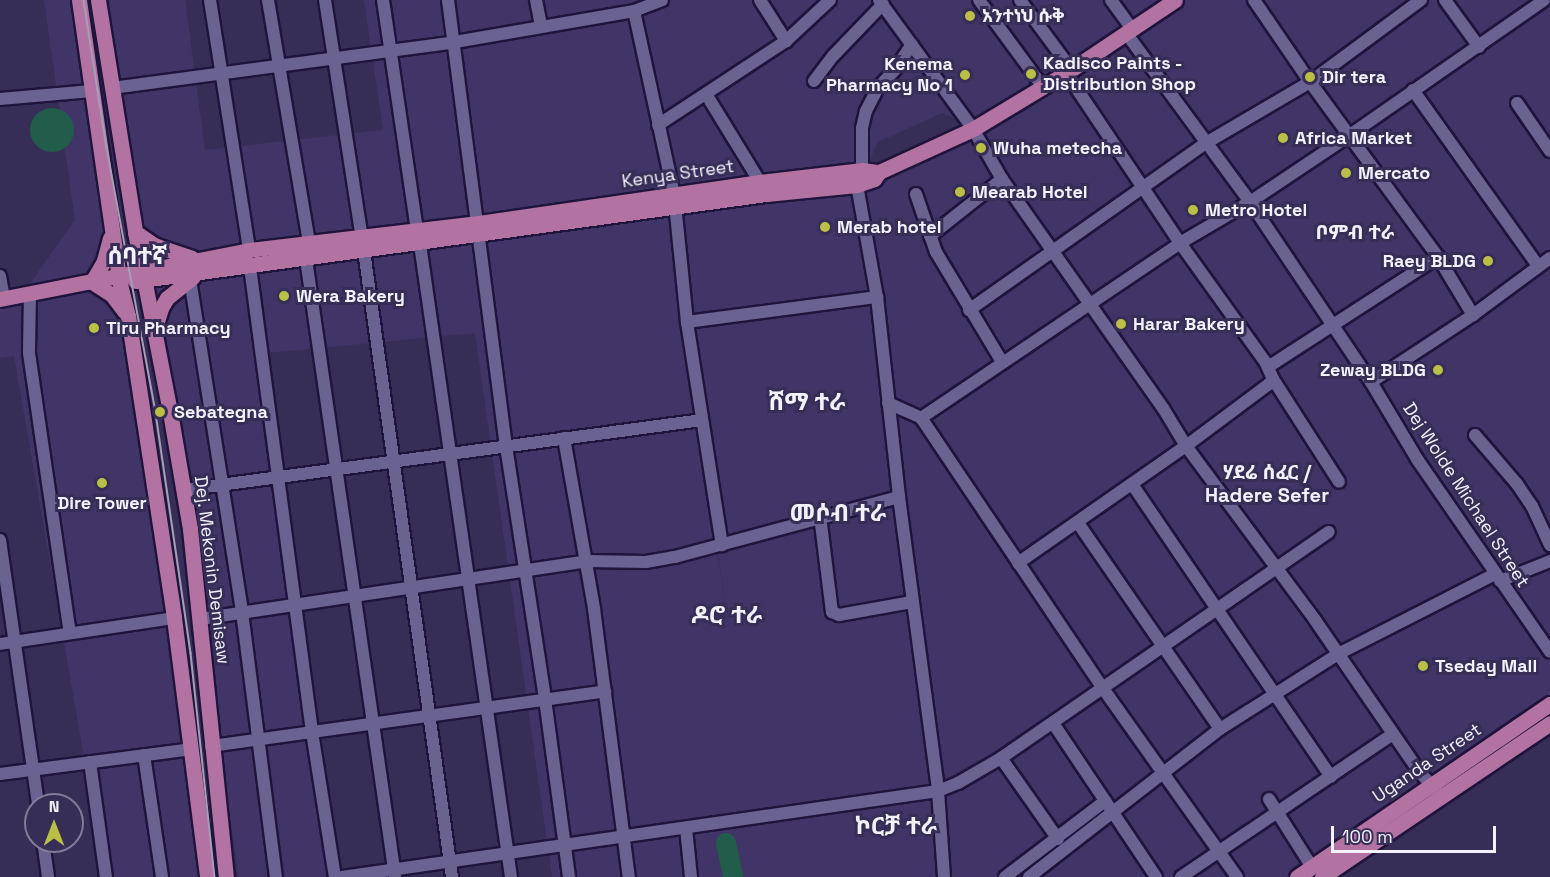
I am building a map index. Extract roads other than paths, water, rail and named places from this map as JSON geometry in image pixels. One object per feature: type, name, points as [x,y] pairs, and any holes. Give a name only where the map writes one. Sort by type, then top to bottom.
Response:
[{"type":"main road","points":[[79,0],[119,279],[128,316],[174,618],[207,877]]},
{"type":"main road","name":"Dej. Mekonin Demisaw","points":[[98,0],[135,232],[183,490],[200,619],[226,877]]},
{"type":"main road","points":[[860,177],[874,179],[879,172],[974,129],[1069,71],[1175,0]]},
{"type":"main road","name":"Kenya Street","points":[[2,298],[96,281],[195,271],[249,250],[309,243],[363,244],[763,188],[860,177]]},
{"type":"main road","points":[[113,229],[96,281],[112,295],[128,316]]},
{"type":"main road","points":[[135,232],[154,245],[181,256],[195,271]]},
{"type":"main road","points":[[154,330],[167,298],[195,271],[250,267],[306,259],[363,244]]},
{"type":"main road","name":"Uganda Street","points":[[1297,877],[1317,872],[1435,790],[1550,704]]},
{"type":"main road","name":"Uganda Street","points":[[1435,790],[1550,723]]},
{"type":"street","points":[[210,0],[219,73],[249,250]]},
{"type":"street","points":[[268,0],[309,243]]},
{"type":"street","points":[[325,0],[363,244],[452,877]]},
{"type":"street","points":[[383,0],[512,877]]},
{"type":"street","points":[[448,0],[480,229],[506,446],[545,699],[569,877]]},
{"type":"street","points":[[536,0],[541,26]]},
{"type":"street","points":[[112,88],[455,42],[637,7],[662,0]]},
{"type":"street","points":[[760,0],[786,41]]},
{"type":"street","points":[[658,124],[786,41],[830,0]]},
{"type":"street","points":[[979,0],[1043,87]]},
{"type":"street","points":[[1020,0],[1069,71],[1180,243],[1270,373],[1339,482]]},
{"type":"street","name":"Dej Wolde Michael Street","points":[[1111,0],[1129,31],[1206,143],[1250,202],[1371,382],[1417,459],[1550,652]]},
{"type":"street","points":[[1254,0],[1310,82],[1438,257],[1473,315]]},
{"type":"street","points":[[969,310],[1206,143],[1310,82],[1421,0]]},
{"type":"street","points":[[1445,0],[1479,47]]},
{"type":"street","points":[[921,418],[1180,243],[1250,202],[1479,47],[1526,5],[1544,0]]},
{"type":"street","points":[[814,81],[881,2],[974,129],[1002,179],[1090,303],[1186,446],[1435,790]]},
{"type":"street","points":[[637,7],[658,124],[675,200],[687,322],[722,545]]},
{"type":"street","points":[[912,44],[894,71],[878,89],[866,111],[862,128],[860,177],[877,297],[912,602],[938,791],[944,877]]},
{"type":"street","points":[[1413,90],[1538,266]]},
{"type":"street","points":[[0,99],[92,92]]},
{"type":"street","points":[[706,94],[763,188]]},
{"type":"street","points":[[1517,103],[1550,151]]},
{"type":"street","points":[[930,236],[1002,179]]},
{"type":"street","points":[[916,194],[930,236],[969,310],[1002,362]]},
{"type":"street","points":[[1018,562],[1078,523],[1269,384],[1270,373],[1332,324],[1438,257]]},
{"type":"street","points":[[1371,382],[1473,315],[1550,258]]},
{"type":"street","points":[[306,259],[334,469],[374,723],[394,873]]},
{"type":"street","points":[[250,267],[312,732],[335,877]]},
{"type":"street","points":[[195,271],[276,877]]},
{"type":"street","points":[[0,276],[2,298]]},
{"type":"street","points":[[30,293],[29,353],[70,633]]},
{"type":"street","points":[[687,322],[877,297]]},
{"type":"street","points":[[888,403],[921,418],[1102,687],[1238,877]]},
{"type":"street","points":[[183,490],[702,420]]},
{"type":"street","points":[[1475,435],[1517,484],[1532,506],[1550,545]]},
{"type":"street","points":[[564,438],[587,561],[629,877]]},
{"type":"street","points":[[1132,484],[1331,777]]},
{"type":"street","points":[[200,619],[587,561],[646,562],[722,545],[820,516],[899,497]]},
{"type":"street","points":[[820,516],[832,612],[839,615],[912,602]]},
{"type":"street","points":[[1078,523],[1220,729]]},
{"type":"street","points":[[342,877],[394,873],[508,853],[938,791],[958,783],[1001,758],[1329,532]]},
{"type":"street","points":[[0,540],[36,793]]},
{"type":"street","points":[[1029,877],[1220,729],[1338,654],[1498,577],[1550,561]]},
{"type":"street","points":[[0,644],[174,618]]},
{"type":"street","points":[[211,746],[604,691]]},
{"type":"street","points":[[1053,723],[1156,877]]},
{"type":"street","points":[[1181,877],[1393,734]]},
{"type":"street","points":[[0,774],[32,768],[192,749]]},
{"type":"street","points":[[144,755],[162,877]]},
{"type":"street","points":[[1001,758],[1053,842],[1058,856]]},
{"type":"street","points":[[90,762],[106,877]]},
{"type":"street","points":[[1269,799],[1317,872]]},
{"type":"street","points":[[1005,877],[1105,801]]},
{"type":"street","points":[[686,828],[691,877]]},
{"type":"street","points":[[45,853],[48,877]]},
{"type":"waterway","points":[[726,843],[733,877]]},
{"type":"tram line","points":[[84,0],[107,148],[156,413],[191,653],[215,877]]},
{"type":"place","name":"አንተነህ ሱቅ","points":[[970,16]]},
{"type":"place","name":"Kadisco Paints - Distribution Shop","points":[[1031,74]]},
{"type":"place","name":"Kenema Pharmacy No 1","points":[[965,75]]},
{"type":"place","name":"Dir tera","points":[[1310,77]]},
{"type":"place","name":"Africa Market","points":[[1283,138]]},
{"type":"place","name":"Wuha metecha","points":[[981,148]]},
{"type":"place","name":"Mercato","points":[[1346,173]]},
{"type":"place","name":"Mearab Hotel","points":[[960,192]]},
{"type":"place","name":"Metro Hotel","points":[[1193,210]]},
{"type":"place","name":"Merab hotel","points":[[825,227]]},
{"type":"place","name":"Raey BLDG","points":[[1488,261]]},
{"type":"place","name":"Wera Bakery","points":[[284,296]]},
{"type":"place","name":"Harar Bakery","points":[[1121,324]]},
{"type":"place","name":"Tiru Pharmacy","points":[[94,328]]},
{"type":"place","name":"Zeway BLDG","points":[[1438,370]]},
{"type":"place","name":"Sebategna","points":[[160,412]]},
{"type":"place","name":"Dire Tower","points":[[102,483]]},
{"type":"place","name":"Tseday Mall","points":[[1423,666]]},
{"type":"district","name":"ቦምብ ተራ","points":[[1355,232]]},
{"type":"district","name":"ሰባተኛ","points":[[137,256]]},
{"type":"district","name":"ሸማ ተራ","points":[[807,402]]},
{"type":"district","name":"ሃደሬ ሰፈር / Hadere Sefer","points":[[1267,484]]},
{"type":"district","name":"መሶብ ተራ","points":[[838,513]]},
{"type":"district","name":"ዶሮ ተራ","points":[[727,615]]},
{"type":"district","name":"ኮርቻ ተራ","points":[[896,826]]}]
